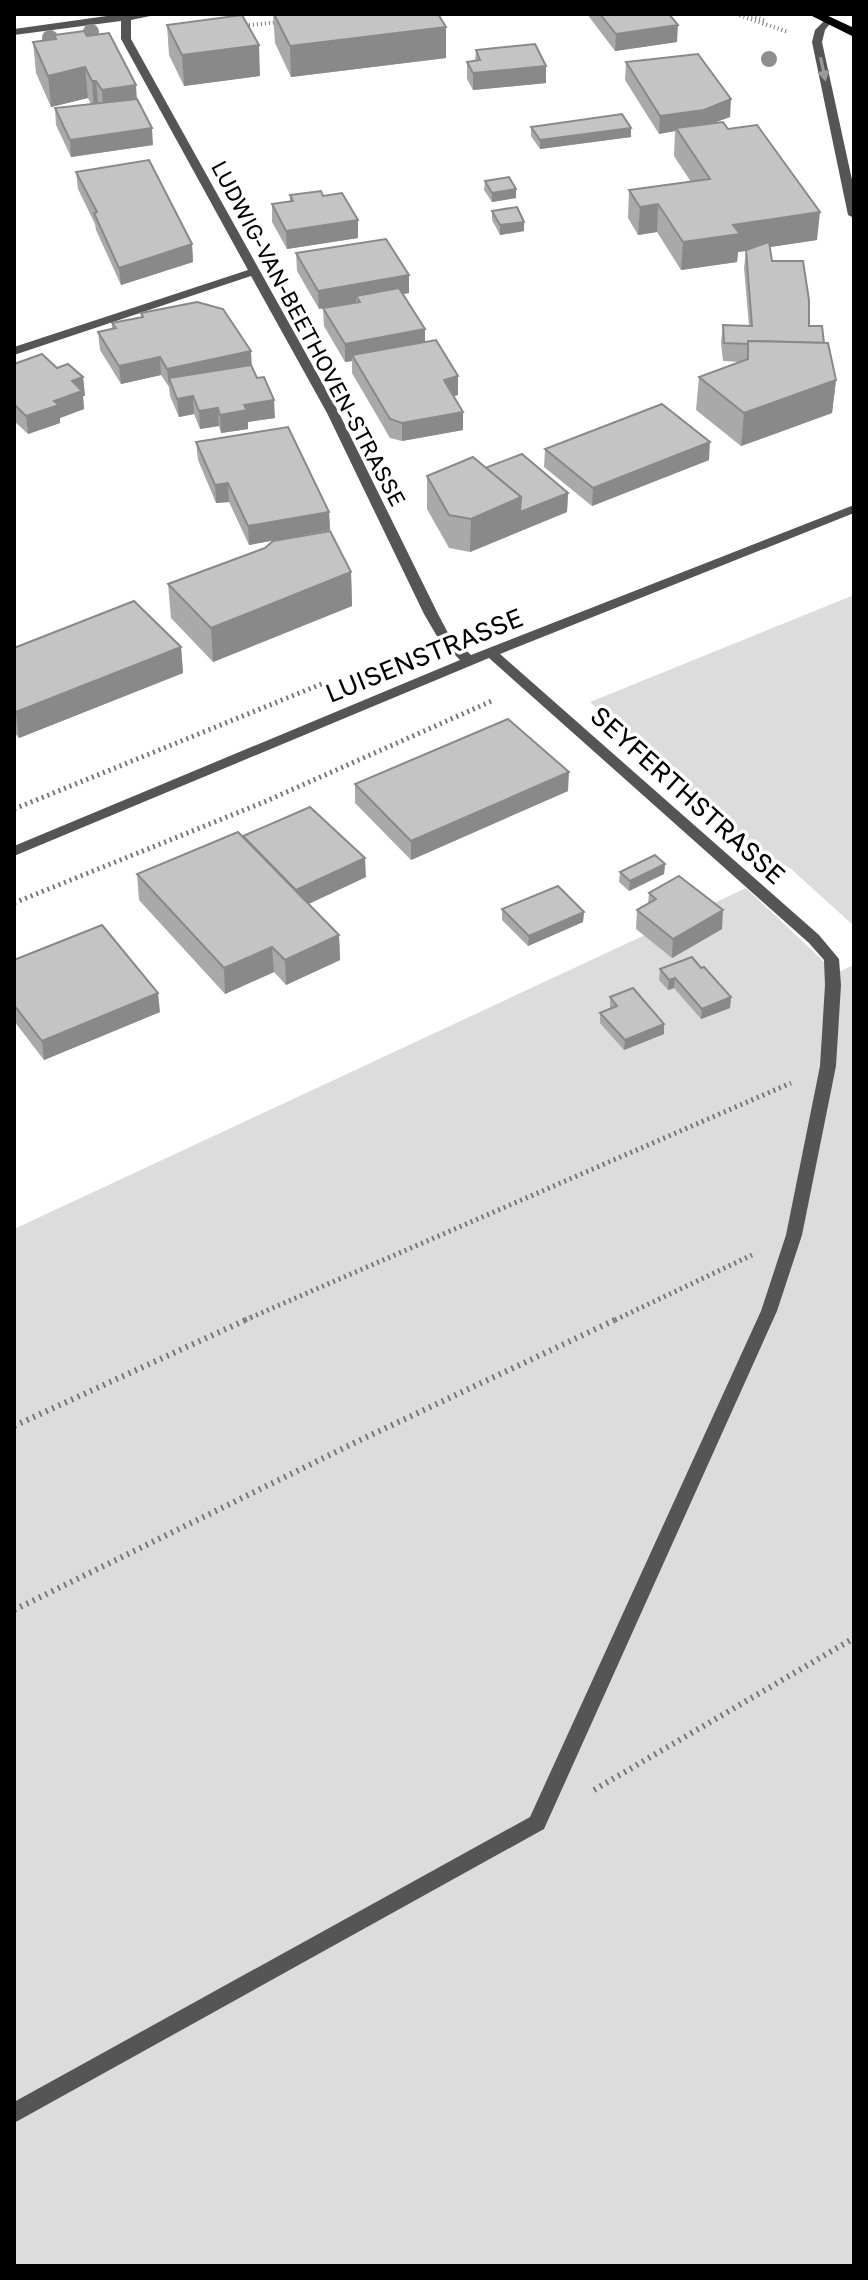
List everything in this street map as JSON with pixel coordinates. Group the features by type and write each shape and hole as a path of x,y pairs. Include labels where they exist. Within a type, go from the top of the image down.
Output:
{"main road":[{"path":"814,14 854,33"}],"street":[{"path":"14,32 155,14"},
{"name":"LUDWIG-VAN-BEETHOVEN-STRASSE","path":"126,16 126,39 207,182 252,272 333,413 431,614 443,635 469,661"},
{"path":"827,21 820,30 817,42 854,215"},
{"path":"14,351 252,272"},
{"name":"LUISENSTRASSE","path":"14,851 469,661 854,509"},
{"name":"SEYFERTHSTRASSE","path":"491,653 814,939 831,959 833,985 828,1066"},
{"path":"14,2113 537,1823 769,1311 794,1235 828,1066"}],"path":[{"path":"14,809 325,683"},
{"path":"14,903 264,802 528,685"},
{"path":"14,1426 258,1314 828,1066"},
{"path":"14,1610 354,1443 794,1235"},
{"path":"590,1793 854,1638"}],"shaded area":[{"path":"854,595 854,926 790,868 753,847 590,702"},
{"path":"746,888 836,973 854,965 854,2266 14,2266 14,1229"}],"building":[{"path":"274,14 438,14 446,27 290,46"},
{"path":"600,14 669,14 678,25 616,34"},
{"path":"242,15 259,45 182,55 167,25"},
{"path":"84,31 87,36 109,33 136,85 102,90 96,81 92,81 85,67 48,76 33,42 56,39 54,35"},
{"path":"535,44 546,66 473,73 467,62 480,60 476,50"},
{"path":"698,54 731,99 704,110 660,116 626,62"},
{"path":"137,99 152,128 70,140 55,108"},
{"path":"622,114 631,128 540,140 531,127"},
{"path":"723,122 728,129 757,125 820,212 733,225 740,234 683,242 658,204 640,207 629,190 710,179 676,128"},
{"path":"149,160 192,244 119,268 94,213 97,212 76,172"},
{"path":"509,177 516,189 492,193 485,181"},
{"path":"321,191 323,196 342,193 358,220 286,231 272,204 293,201 290,195"},
{"path":"517,207 524,222 500,225 492,211"},
{"path":"386,239 409,275 318,291 296,253"},
{"path":"769,242 772,261 803,261 809,326 822,326 824,343 724,343 723,325 752,326 746,250"},
{"path":"399,288 425,329 345,344 323,308 360,302 356,296"},
{"path":"197,302 223,309 251,351 167,369 160,357 119,366 98,332 116,328 112,323 143,317 141,313"},
{"path":"436,340 458,376 444,380 463,412 402,423 390,419 352,355"},
{"path":"748,341 828,343 836,380 744,413 699,377 748,359"},
{"path":"42,354 57,368 68,364 83,377 72,381 82,391 54,401 59,405 26,416 14,404 14,364"},
{"path":"251,365 257,378 264,377 274,400 244,405 247,410 220,415 218,408 199,411 193,396 177,399 169,378"},
{"path":"662,404 710,442 593,488 545,449"},
{"path":"288,427 329,512 248,526 228,483 215,485 196,442"},
{"path":"522,454 568,493 520,512 521,497 485,468"},
{"path":"473,457 521,497 471,519 449,515 427,476"},
{"path":"330,531 351,572 211,628 168,584 265,548 273,541"},
{"path":"134,601 181,647 16,712 14,710 14,648"},
{"path":"508,719 569,772 411,841 355,784"},
{"path":"310,807 365,858 296,890 243,836"},
{"path":"238,832 339,935 285,960 272,947 224,968 137,874"},
{"path":"655,855 665,864 630,881 620,872"},
{"path":"679,876 723,910 673,939 637,910 656,899 649,893"},
{"path":"558,886 584,912 529,936 502,909"},
{"path":"102,925 158,993 42,1041 14,1005 14,960"},
{"path":"692,957 731,997 702,1009 675,978 669,980 660,969"},
{"path":"633,988 664,1024 625,1040 600,1013 617,1006 610,997"}]}
